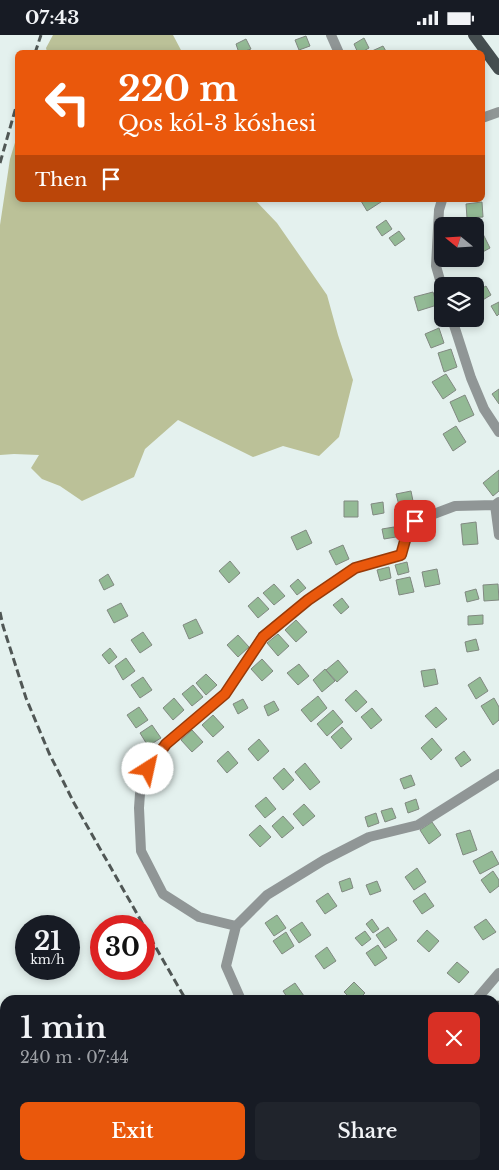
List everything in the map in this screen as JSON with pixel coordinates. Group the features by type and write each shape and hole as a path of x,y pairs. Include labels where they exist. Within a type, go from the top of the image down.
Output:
{"main road":[{"path":"474,35 499,69"}],"street":[{"path":"331,35 338,50"},
{"path":"485,117 499,112"},
{"path":"439,277 436,266 439,210 441,202"},
{"path":"455,327 471,378 484,409 499,432"},
{"path":"236,926 199,917 163,894 141,851 139,808 141,779 166,744 225,694 263,637 308,600 355,568 401,555 406,537 415,521 455,507 497,503 499,535"},
{"path":"239,995 226,966 236,926 267,895 369,837 418,825 499,774"},
{"path":"480,995 499,973"}],"green space":[{"path":"53,35 173,35 181,50 46,50"},
{"path":"15,143 15,202 257,202 277,223 327,295 353,380 339,437 319,456 283,446 253,457 178,420 145,449 134,477 82,501 60,486 42,479 31,468 39,455 0,455 0,225 10,159"}],"building":[{"path":"306,36 310,46 299,50 295,40"},
{"path":"364,38 369,48 357,50 354,44"},
{"path":"246,39 251,49 238,50 236,44"},
{"path":"383,46 385,50 374,50"},
{"path":"362,202 381,202 367,211"},
{"path":"482,202 483,217 467,217 466,204"},
{"path":"386,220 392,229 382,236 376,227"},
{"path":"399,231 405,239 395,246 389,238"},
{"path":"484,236 490,248 484,251"},
{"path":"486,286 491,295 484,299 484,287"},
{"path":"433,292 434,306 418,311 414,297"},
{"path":"499,302 499,314 497,316 491,306"},
{"path":"439,328 444,343 431,348 425,334"},
{"path":"451,349 457,367 444,372 438,353"},
{"path":"446,374 456,390 443,399 432,382"},
{"path":"499,389 499,404 492,394"},
{"path":"465,395 474,415 459,422 450,402"},
{"path":"456,426 466,442 453,451 443,434"},
{"path":"499,470 499,491 493,496 483,483"},
{"path":"411,491 414,506 400,509 396,494"},
{"path":"344,501 358,501 358,517 344,517"},
{"path":"383,502 384,513 373,515 371,504"},
{"path":"476,522 478,544 463,545 461,524"},
{"path":"394,527 396,537 384,539 382,529"},
{"path":"306,530 312,543 297,550 291,537"},
{"path":"343,545 349,559 336,565 329,551"},
{"path":"230,561 240,573 229,583 219,571"},
{"path":"407,562 409,572 398,575 395,565"},
{"path":"389,567 391,578 380,581 377,570"},
{"path":"437,569 440,584 425,587 422,572"},
{"path":"108,574 114,585 104,590 99,580"},
{"path":"410,577 414,592 399,595 396,580"},
{"path":"298,579 306,588 297,595 290,586"},
{"path":"274,584 285,596 274,605 263,593"},
{"path":"498,584 499,600 484,601 483,585"},
{"path":"476,589 479,599 467,602 465,592"},
{"path":"258,597 269,609 258,618 248,606"},
{"path":"342,598 349,607 341,614 333,605"},
{"path":"121,603 128,616 114,623 107,610"},
{"path":"483,615 483,624 468,625 468,616"},
{"path":"196,619 203,633 189,639 183,625"},
{"path":"296,620 307,632 296,642 285,630"},
{"path":"143,632 152,645 140,653 131,640"},
{"path":"278,634 289,646 278,656 267,643"},
{"path":"238,635 249,647 238,657 227,645"},
{"path":"476,639 479,650 467,652 465,642"},
{"path":"110,648 117,657 109,664 102,655"},
{"path":"126,658 135,671 123,680 115,666"},
{"path":"262,659 273,671 262,681 251,669"},
{"path":"338,660 348,672 337,682 326,670"},
{"path":"299,664 309,676 298,685 287,673"},
{"path":"325,669 335,681 322,692 313,680"},
{"path":"435,669 438,684 424,687 421,671"},
{"path":"206,674 217,685 206,695 196,683"},
{"path":"143,677 152,690 140,698 131,685"},
{"path":"480,677 488,691 476,699 468,685"},
{"path":"193,685 203,697 192,706 182,694"},
{"path":"356,690 367,702 356,712 345,700"},
{"path":"318,696 327,708 311,722 301,710"},
{"path":"174,698 184,710 173,720 163,708"},
{"path":"494,698 499,707 499,720 493,725 481,706"},
{"path":"243,699 248,708 238,714 233,704"},
{"path":"274,701 279,710 268,716 264,706"},
{"path":"139,707 148,720 136,728 127,715"},
{"path":"436,707 447,719 436,728 425,716"},
{"path":"372,708 382,720 371,729 361,717"},
{"path":"333,710 343,722 327,736 317,724"},
{"path":"213,715 224,727 213,737 202,725"},
{"path":"152,725 161,738 148,746 140,733"},
{"path":"342,727 352,739 341,749 331,737"},
{"path":"192,730 203,742 192,752 181,740"},
{"path":"432,738 442,750 431,760 421,748"},
{"path":"259,739 269,751 258,761 248,749"},
{"path":"228,751 238,763 227,773 217,761"},
{"path":"464,751 471,760 461,767 455,758"},
{"path":"305,763 320,782 310,790 295,772"},
{"path":"284,768 294,780 283,790 273,778"},
{"path":"411,775 415,785 404,789 400,779"},
{"path":"266,797 276,809 265,818 255,806"},
{"path":"416,799 419,809 408,813 405,803"},
{"path":"304,804 315,816 303,826 293,814"},
{"path":"392,808 396,818 385,822 381,811"},
{"path":"376,813 379,823 368,827 365,817"},
{"path":"283,816 294,828 282,838 272,826"},
{"path":"432,822 441,835 429,844 420,830"},
{"path":"260,825 271,837 260,847 249,835"},
{"path":"470,830 477,850 463,855 456,834"},
{"path":"492,851 499,864 480,874 473,861"},
{"path":"417,868 426,882 414,890 405,877"},
{"path":"493,871 499,880 499,886 490,893 481,880"},
{"path":"350,878 353,888 342,892 339,882"},
{"path":"377,881 381,891 370,895 366,885"},
{"path":"328,893 337,906 325,914 316,901"},
{"path":"425,893 434,906 422,914 413,901"},
{"path":"277,915 286,928 274,936 265,923"},
{"path":"372,919 379,929 373,933 366,924"},
{"path":"486,919 496,932 483,940 474,927"},
{"path":"302,922 311,935 299,943 290,930"},
{"path":"388,927 397,940 385,948 376,935"},
{"path":"427,930 439,941 429,952 417,941"},
{"path":"365,931 371,939 362,946 355,938"},
{"path":"286,932 294,946 282,954 273,941"},
{"path":"378,945 387,958 375,966 366,953"},
{"path":"327,947 336,961 324,969 315,956"},
{"path":"457,962 469,972 459,983 447,973"},
{"path":"354,982 365,993 363,995 347,995 344,992"},
{"path":"295,983 303,995 286,995 283,991"}],"railway":[{"path":"36,50 41,35"},
{"path":"0,163 15,110"},
{"path":"0,612 26,698 49,753 74,803 138,915"},
{"path":"155,946 183,995"}],"route":[{"path":"148,769 166,744 225,694 263,637 308,600 355,568 401,555 406,537 415,521"}]}
